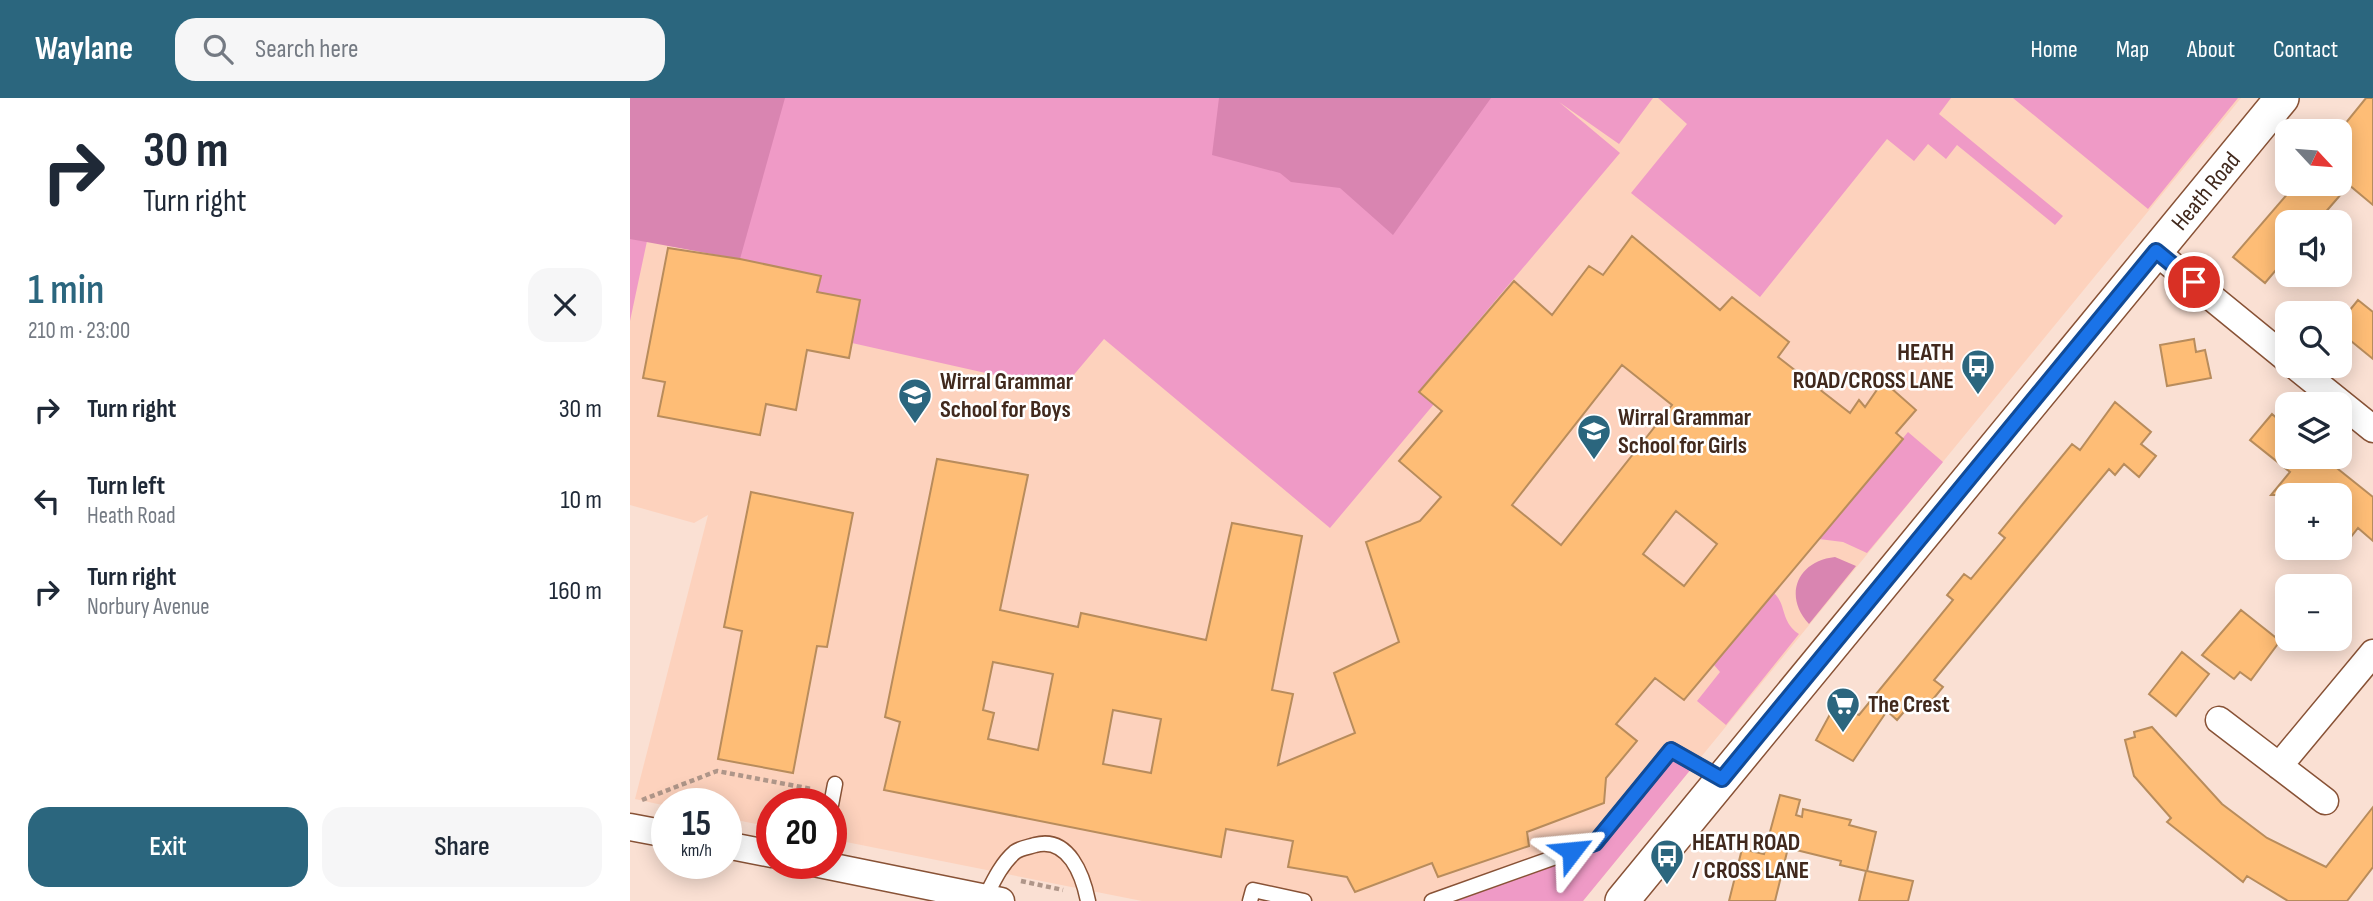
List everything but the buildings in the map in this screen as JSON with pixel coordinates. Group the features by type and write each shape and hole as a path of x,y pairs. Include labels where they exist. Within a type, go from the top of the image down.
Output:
{"street":[{"name":"Heath Road","path":"1622,901 2282,98"},
{"path":"2156,251 2275,349"},
{"path":"2310,378 2373,429"},
{"path":"2279,766 2373,653"},
{"path":"2219,720 2325,801"},
{"path":"630,827 651,831"},
{"path":"847,869 993,899"}],"lane":[{"path":"1432,901 1595,843 1671,750 1722,779"},
{"path":"834,788 835,784"},
{"path":"993,899 999,872 1016,850 1041,843 1060,848 1076,863 1088,901"},
{"path":"1250,901 1253,890 1304,901"}],"path":[{"path":"640,801 717,771 809,788"}],"shaded area":[{"path":"630,98 2241,98 1583,901 1142,901 847,842 847,788 756,788 756,824 742,821 742,788 651,788 651,802 635,799 708,515 694,523 630,505"},
{"path":"630,98 1653,98 1619,144 1559,102 1620,153 1419,391 1434,404 1330,528 1104,339 1061,390 852,343 860,300 817,292 820,276 647,241 630,321"},
{"path":"630,98 785,98 740,259 630,239"},
{"path":"1219,98 1491,98 1393,235 1340,188 1291,182 1280,173 1212,155"},
{"path":"1658,98 1951,98 1939,114 2063,216 2055,225 1957,145 1946,159 1928,144 1914,161 1887,139 1760,297 1631,193 1687,124"},
{"path":"2013,98 2238,98 2148,209"},
{"path":"1908,432 1943,462 1867,553 1843,542 1819,539"},
{"path":"1835,557 1856,566 1809,624 1797,602 1798,582 1811,565"},
{"path":"1774,593 1789,624 1799,634 1726,725 1697,701 1720,672 1714,665"},
{"path":"1679,755 1696,763 1583,901 1450,901 1592,849 1668,760"}],"place":[{"name":"HEATH ROAD/CROSS LANE","path":"1978,396"},
{"name":"Wirral Grammar School for Boys","path":"915,425"},
{"name":"Wirral Grammar School for Girls","path":"1594,461"},
{"name":"The Crest","path":"1843,734"},
{"name":"HEATH ROAD / CROSS LANE","path":"1667,886"}],"route":[{"path":"1572,851 1595,843 1671,750 1722,779 1808,671 2156,251 2194,282"}]}
